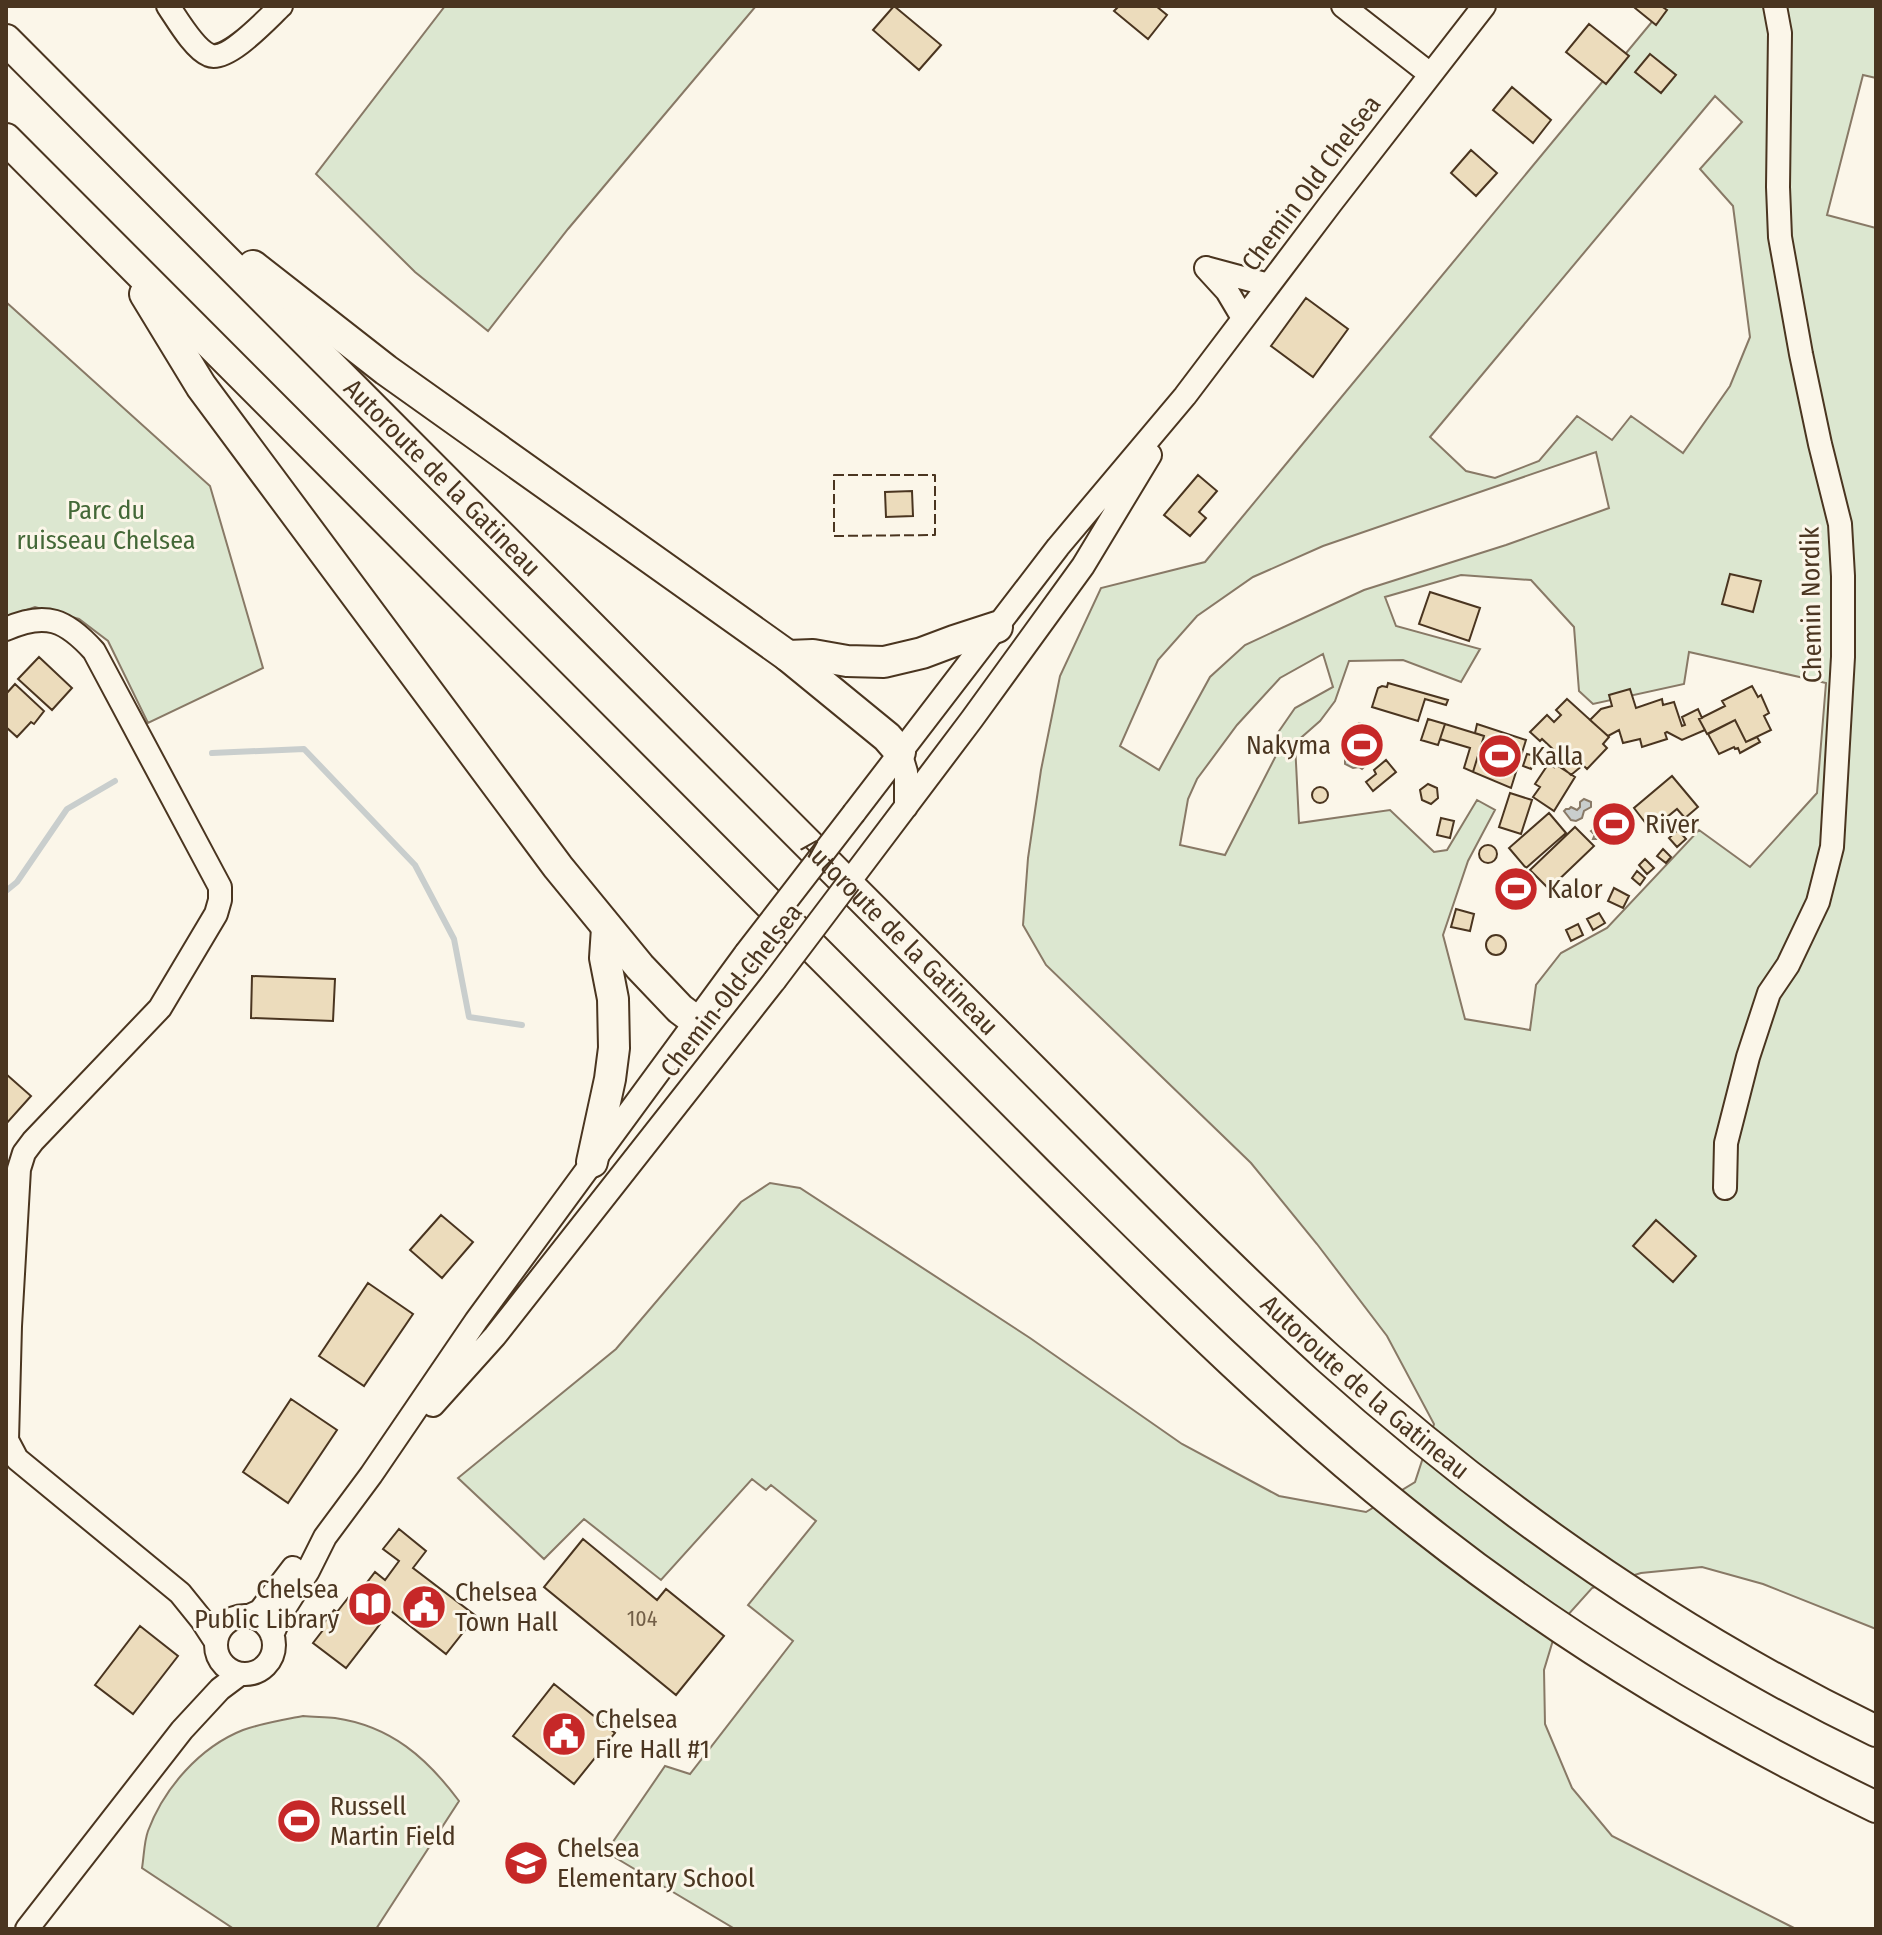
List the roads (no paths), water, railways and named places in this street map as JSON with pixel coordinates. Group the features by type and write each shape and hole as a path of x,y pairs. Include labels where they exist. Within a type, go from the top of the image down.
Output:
{"highway":[{"name":"Autoroute de la Gatineau","path":"6,40 1156,1192 1329,1359 1443,1456 1597,1568 1737,1657 1876,1731"},
{"path":"6,139 1037,1172 1302,1427 1465,1560 1598,1652 1737,1736 1876,1807"},
{"path":"144,178 376,363 788,656 887,737 900,752"},
{"path":"122,255 201,386 558,867 675,1004 696,1021"},
{"path":"788,656 813,655 847,661 884,662 922,653 997,627"},
{"path":"592,1162 614,1048 613,999 605,958 607,928"}],"street":[{"path":"168,6 198,47 209,56 218,57 233,49 281,6"},
{"path":"1343,6 1430,74"},
{"name":"Chemin Old Chelsea","path":"241,1617 260,1611 298,1563 325,1537 476,1321 746,953 1058,547 1185,396 1484,6"},
{"name":"Chemin Nordik","path":"1725,1188 1726,1143 1748,1057 1769,993 1788,965 1818,902 1832,847 1843,657 1840,524 1808,384 1780,237 1780,33 1775,6"},
{"path":"1243,318 1230,295 1206,268 1269,285"},
{"name":"Chemin Old Chelsea","path":"371,1475 495,1336 882,839 1083,566 1185,396"},
{"path":"6,629 45,619 73,631 94,651 220,887 216,914 160,1008 24,1153 19,1169 8,1326 7,1440 17,1459 180,1593 201,1619 224,1666 231,1672 250,1674 266,1665 274,1653 274,1639 264,1622 255,1617 241,1617 180,1593"},
{"path":"900,752 906,772 906,807"},
{"path":"696,1021 735,1031"},
{"name":"Chemin Old Chelsea","path":"272,1635 325,1537"},
{"path":"182,1730 208,1683 220,1629 241,1617"},
{"path":"27,1929 182,1730 220,1689 240,1674"}],"waterway":[{"path":"212,753 304,749 415,865 454,939 469,1017 522,1025"},
{"path":"6,891 17,882 67,809 115,781"}],"place":[{"name":"Nakyma","path":"1362,745"},
{"name":"Kalla","path":"1500,756"},
{"name":"River","path":"1614,824"},
{"name":"Kalor","path":"1516,889"},
{"name":"Chelsea Public Library","path":"370,1604"},
{"name":"Chelsea Town Hall","path":"424,1607"},
{"name":"Chelsea Fire Hall #1","path":"564,1734"},
{"name":"Russell Martin Field","path":"299,1821"},
{"name":"Chelsea Elementary School","path":"526,1863"}],"park label":[{"name":"Parc du ruisseau Chelsea","path":"106,525"}]}
